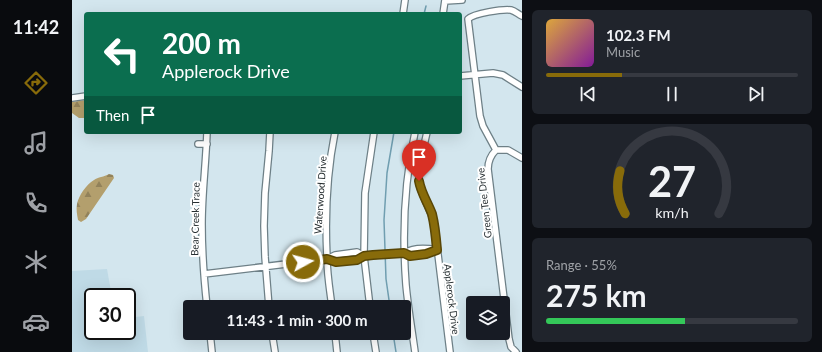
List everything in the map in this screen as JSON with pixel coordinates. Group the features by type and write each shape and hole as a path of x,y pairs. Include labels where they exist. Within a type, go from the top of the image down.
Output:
{"street":[{"path":"403,12 405,0"},
{"path":"443,12 445,0 462,0"},
{"path":"522,16 514,11 507,10 474,15 470,16 468,19 479,108 483,126 496,150 508,150 522,158"},
{"path":"462,76 493,72 509,78 522,87"},
{"path":"72,98 84,96"},
{"name":"Bear Creek Trace","path":"206,300 202,225 207,134"},
{"path":"268,300 265,266 264,226 270,134"},
{"name":"Waterwood Drive","path":"331,300 327,259 326,218 335,134"},
{"path":"369,300 364,256 365,193 374,134"},
{"path":"415,134 406,186 404,253 406,286 415,352"},
{"name":"Applerock Drive","path":"427,134 421,160 419,181 433,218 450,352"},
{"path":"198,144 207,144"},
{"name":"Green Tee Drive","path":"496,150 490,156 488,169 511,347 516,352"},
{"path":"204,274 327,259 335,255 357,252 364,256 404,253 410,256 426,254 437,250"},
{"path":"211,340 212,352"},
{"path":"273,340 275,352"},
{"path":"336,340 337,352"},
{"path":"374,340 376,352"}],"shaded area":[{"path":"107,269 110,288 84,288 84,340 136,340 136,317 144,316 148,352 72,352 72,271"}],"green space":[{"path":"84,100 84,118 79,118 72,113 72,102"},
{"path":"109,174 113,175 114,178 86,219 81,222 78,220 77,204 81,194 94,180"}],"waterway":[{"path":"424,12 426,6"},
{"path":"389,300 386,279 384,220 387,173 394,134"},
{"path":"394,340 396,352"}],"route":[{"path":"303,262 327,259 336,262 357,260 364,256 404,253 410,256 426,254 437,250 432,214 419,181"}]}
